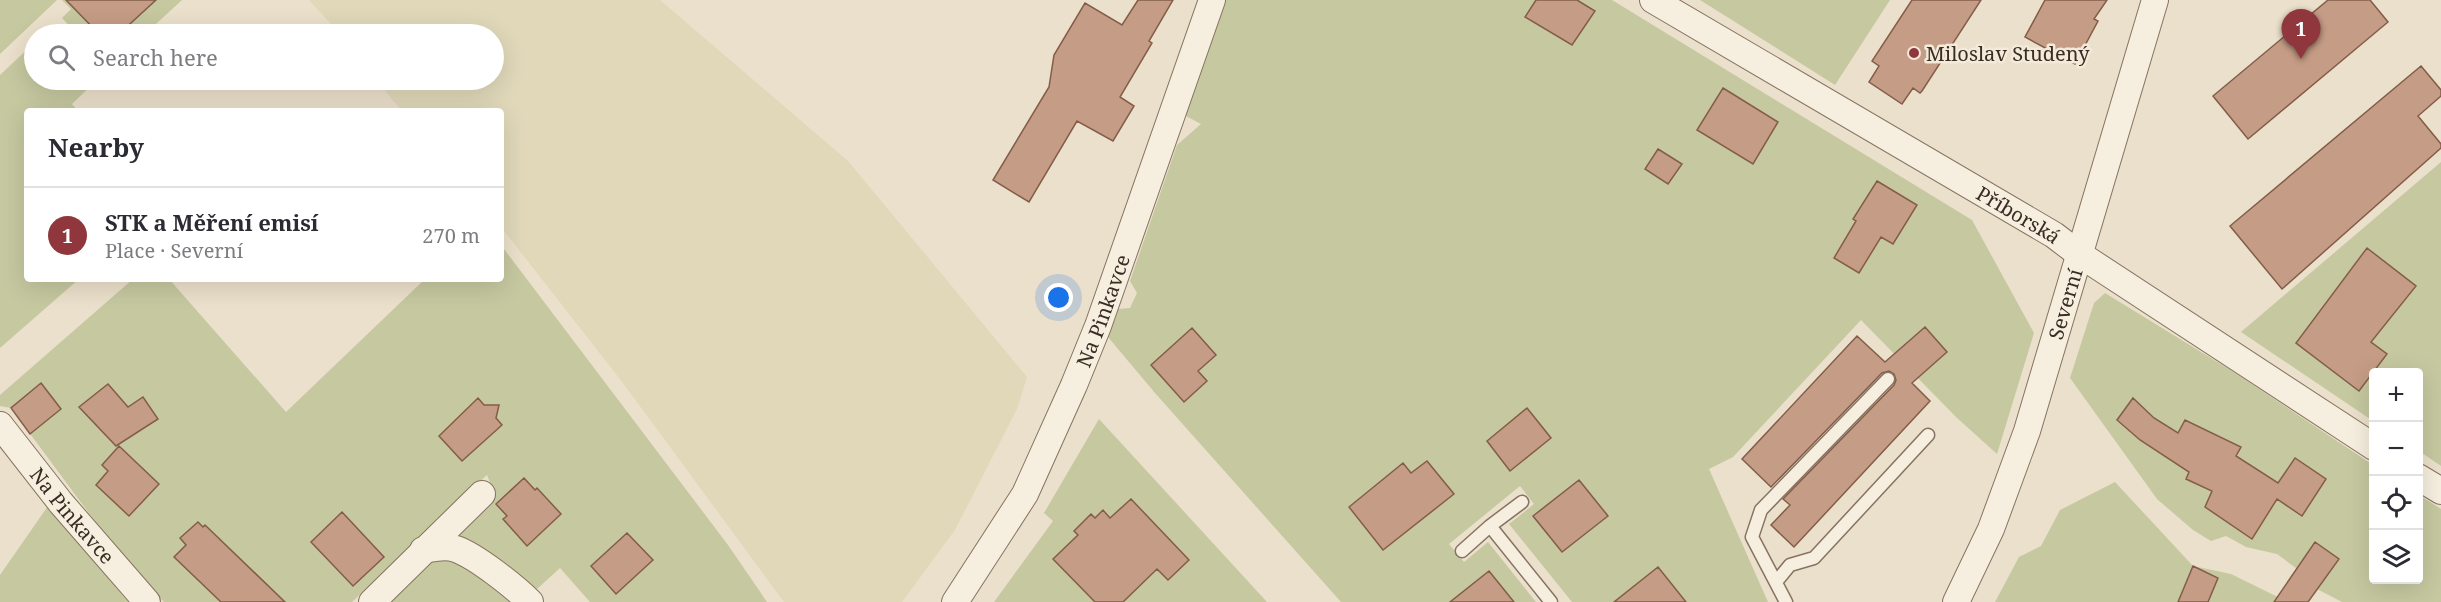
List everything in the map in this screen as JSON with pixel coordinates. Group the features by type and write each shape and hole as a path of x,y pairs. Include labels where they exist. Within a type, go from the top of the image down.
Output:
{"street":[{"name":"Na Pinkavce","path":"955,602 1025,494 1074,385 1098,326 1212,0"},
{"name":"Příborská","path":"1653,0 2054,235 2079,254 2369,444"},
{"name":"Severní","path":"1956,602 1991,529 2042,385 2155,0"},
{"name":"Na Pinkavce","path":"0,425 61,503 147,602"},
{"path":"2423,480 2441,492"},
{"path":"372,602 482,494"},
{"path":"423,550 444,546 457,549 476,559 530,602"}],"lane":[{"path":"1786,602 1752,537 1761,510 1888,379"},
{"path":"1776,582 1790,565 1814,558 1928,435"},
{"path":"1462,550 1522,502"},
{"path":"1490,526 1551,602"}],"shaded area":[{"path":"309,0 660,0 848,161 1027,377 1017,409 955,530 902,602 784,602 623,383 504,231 504,108 399,108 384,90 504,90 504,24 331,24"}],"green space":[{"path":"0,0 57,0 32,24 24,24 24,31 0,54"},
{"path":"62,0 182,0 156,24 68,24 62,18 71,9"},
{"path":"1219,0 1612,0 1972,220 2034,333 1997,454 1956,417 1861,320 1733,457 1709,469 1768,602 1572,602 1509,524 1534,504 1520,486 1449,544 1464,562 1488,542 1536,602 1341,602 1108,337 1117,309 1130,308 1137,293 1130,281 1177,145 1201,124 1184,115"},
{"path":"1700,0 1890,0 1835,85"},
{"path":"24,52 24,90 87,90 72,104 75,108 24,108 24,282 76,282 0,348 0,75"},
{"path":"2441,162 2441,466 2423,454 2423,368 2369,368 2369,418 2241,332"},
{"path":"504,249 728,545 767,602 590,602 560,568 537,589 492,554 452,533 494,493 487,475 352,602 164,602 128,566 11,408 0,406 0,395 130,282 172,282 286,412 422,282 504,282"},
{"path":"2105,293 2232,371 2369,462 2369,584 2423,584 2423,498 2441,509 2441,602 2342,602 2317,589 2294,573 2296,568 2277,554 2246,547 2226,536 2211,541 2193,530 2157,499 2070,378 2094,303"},
{"path":"1099,419 1267,602 994,602 1053,521 1044,513"},
{"path":"2115,482 2193,566 2231,574 2288,602 1995,602 2019,557 2041,546 2060,510"},
{"path":"48,506 128,602 0,602 0,575"},
{"path":"438,556 451,559 514,602 381,602"}],"building":[{"path":"66,0 156,0 130,24 89,24"},
{"path":"1138,0 1173,0 1149,41 1152,43 1120,97 1134,106 1113,141 1077,121 1029,202 993,180 1049,87 1054,55 1085,3 1122,25"},
{"path":"1536,0 1577,0 1595,11 1572,45 1525,17"},
{"path":"1912,0 1981,0 1922,91 1920,93 1913,88 1902,104 1869,82 1879,66 1872,61"},
{"path":"2045,0 2107,0 2094,19 2098,21 2075,64 2025,37"},
{"path":"2328,0 2370,0 2388,22 2248,139 2213,96"},
{"path":"2421,66 2441,90 2441,96 2418,116 2441,144 2441,148 2282,289 2230,226"},
{"path":"1723,88 1778,122 1753,164 1697,130"},
{"path":"1658,149 1682,164 1668,184 1645,169"},
{"path":"1877,181 1917,205 1893,244 1881,237 1859,273 1834,258 1856,221 1853,219"},
{"path":"2367,248 2416,286 2371,342 2387,354 2376,368 2369,368 2369,378 2359,391 2296,343"},
{"path":"1925,327 1947,352 1912,383 1930,401 1794,547 1771,525 1790,505 1783,499 1894,385 1896,380 1894,374 1889,371 1882,373 1771,487 1742,459 1857,336 1885,362"},
{"path":"1192,328 1216,355 1198,371 1207,381 1184,402 1151,365"},
{"path":"41,383 61,409 30,434 11,408"},
{"path":"108,384 128,407 143,397 158,419 116,446 79,407"},
{"path":"478,398 484,405 499,405 496,418 502,425 462,461 439,436"},
{"path":"2133,398 2154,418 2178,433 2185,420 2241,447 2236,456 2278,483 2295,458 2326,479 2302,516 2277,499 2252,539 2205,507 2212,491 2186,479 2189,472 2140,440 2117,420"},
{"path":"1527,408 1551,438 1510,471 1487,441"},
{"path":"119,446 159,484 129,516 96,485 108,471 102,465"},
{"path":"1427,461 1454,494 1383,550 1349,507 1403,463 1411,473"},
{"path":"524,478 535,490 537,488 561,514 527,546 503,519 507,516 496,504"},
{"path":"1579,480 1608,516 1562,552 1533,516"},
{"path":"1131,499 1189,560 1168,580 1157,569 1123,602 1095,602 1053,559 1078,535 1074,531 1091,514 1095,518 1103,510 1110,518"},
{"path":"342,512 384,557 353,586 311,542"},
{"path":"198,522 203,527 205,525 285,602 221,602 174,557 186,545 180,538"},
{"path":"627,533 653,560 616,594 591,566"},
{"path":"2315,542 2339,559 2308,602 2274,602"},
{"path":"2193,566 2218,578 2208,602 2178,602"},
{"path":"1658,567 1686,602 1614,602"},
{"path":"1489,571 1514,602 1450,602"}],"place":[{"name":"Miloslav Studený","path":"1914,53"},
{"name":"STK a Měření emisí","path":"2301,59"}]}
